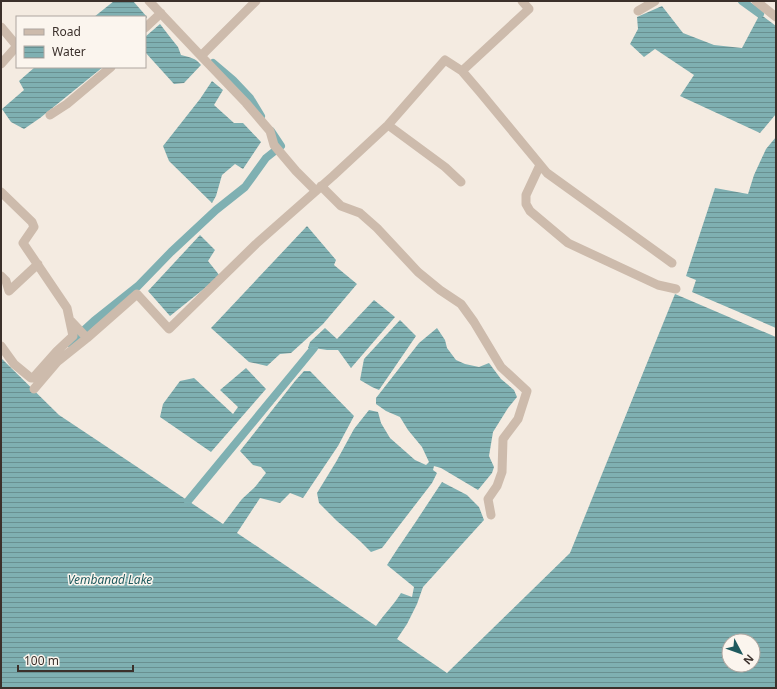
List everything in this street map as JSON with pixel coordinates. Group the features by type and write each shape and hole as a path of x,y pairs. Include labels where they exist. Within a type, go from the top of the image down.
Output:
{"street":[{"path":"150,1 246,103 270,131 274,145 296,171 341,206 360,213 418,272 440,290 461,304 474,322 501,367 527,391 518,419 503,439 502,472 497,486 488,499 491,514"},
{"path":"202,56 256,1"},
{"path":"462,71 529,8 522,1"},
{"path":"638,11 655,1"},
{"path":"756,1 776,17"},
{"path":"146,27 161,13"},
{"path":"1,27 16,45"},
{"path":"1,64 16,47"},
{"path":"34,389 57,362 137,294 170,330 256,244 388,124 445,60 462,71 547,173 672,263"},
{"path":"50,115 67,104 110,68"},
{"path":"388,124 445,167 461,182"},
{"path":"540,165 526,195 526,204 530,211 568,243 658,285 676,289"},
{"path":"1,192 32,222 35,231 23,243 67,308 73,336 57,351 34,378 29,377 14,364 1,346"},
{"path":"1,276 6,281 9,291 38,264"},
{"path":"71,321 86,337"}],"water":[{"path":"114,1 133,1 147,17 146,18 146,16 95,16"},
{"path":"662,6 683,33 714,45 742,48 760,14 776,26 776,114 760,133 680,96 694,75 655,49 644,57 630,44 638,29 637,17"},
{"path":"160,24 178,47 181,55 195,59 201,65 184,83 174,84 146,53 146,36"},
{"path":"34,68 102,68 40,118 24,129 11,122 2,109 24,90 19,81"},
{"path":"212,81 223,90 214,105 234,123 243,123 261,142 243,169 235,164 222,175 216,196 212,203 169,161 163,146 200,99"},
{"path":"776,137 776,328 692,292 696,280 686,276 715,188 748,194 754,175 766,149"},
{"path":"307,226 336,260 334,265 357,284 323,324 291,353 280,354 267,366 249,362 211,328"},
{"path":"200,235 215,250 208,261 220,276 170,316 148,291"},
{"name":"Vembanad Lake","path":"675,294 776,337 776,688 1,688 1,358 59,415 223,524 242,499 255,487 266,473 261,467 253,465 240,451 295,381 304,371 310,371 354,416 338,446 303,498 290,493 280,503 260,498 237,533 376,626 401,593 412,597 414,587 387,565 442,482 467,495 479,507 484,520 423,587 417,604 407,624 397,639 447,673 570,553"},
{"path":"374,300 395,317 351,368 338,350 308,348 310,342 325,328 337,339"},
{"path":"400,320 416,336 379,390 360,380 364,359"},
{"path":"437,328 445,340 447,348 456,360 465,364 479,367 489,363 501,379 514,390 517,397 508,408 493,432 489,456 494,467 492,473 478,490 441,468 434,466 433,470 437,473 432,483 382,548 371,552 319,503 317,493 354,429 369,410 378,412 381,423 390,438 415,460 426,465 429,462 422,447 408,430 400,417 386,411 376,404 376,398 419,343"},
{"path":"246,368 266,389 211,452 160,417 163,404 180,381 194,378 233,414 238,407 220,390"}],"waterway":[{"path":"742,1 760,14"},
{"path":"213,63 233,80 250,98 261,116"},
{"path":"70,343 94,321 138,286 171,252 216,210 245,187 266,158 281,146 271,131"},
{"path":"188,501 314,348"}]}
